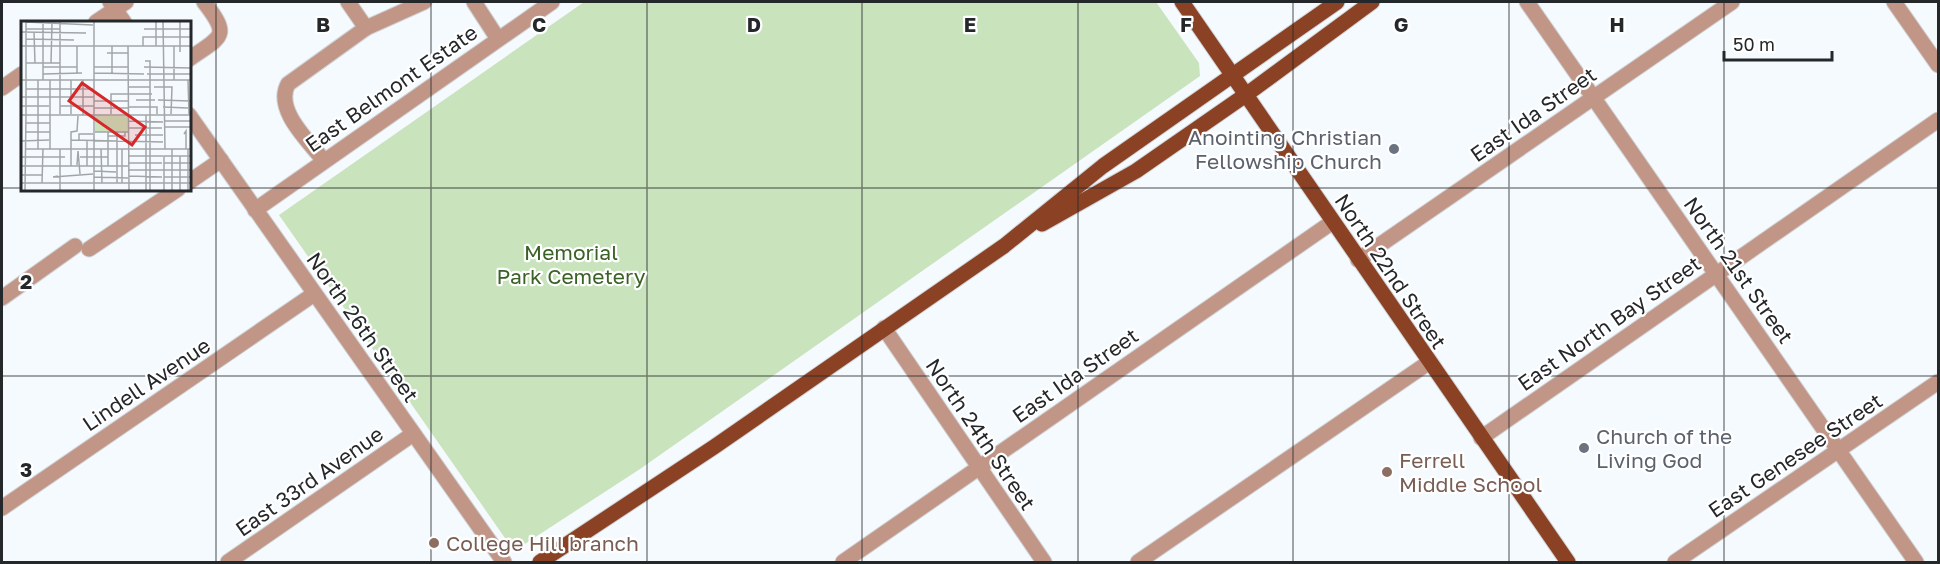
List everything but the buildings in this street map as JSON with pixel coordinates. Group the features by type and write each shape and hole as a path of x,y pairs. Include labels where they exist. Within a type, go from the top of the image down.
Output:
{"main road":[{"name":"North 22nd Street","path":"1182,2 1247,94 1331,223 1568,562"},
{"path":"1004,246 1102,166 1337,2"},
{"path":"540,562 714,447 1004,246 1136,171 1247,94 1372,2"}],"street":[{"path":"190,58 216,40 220,34 220,22 204,2"},
{"path":"348,2 366,28"},
{"path":"324,161 287,110 283,92 288,84 366,28 424,2"},
{"path":"474,2 498,39"},
{"name":"East Belmont Estate","path":"255,210 552,2"},
{"name":"North 21st Street","path":"1527,2 1916,562"},
{"name":"East Ida Street","path":"1358,260 1732,2"},
{"path":"1894,2 1938,65"},
{"path":"97,21 117,4 124,21"},
{"path":"2,88 21,75"},
{"name":"North 26th Street","path":"190,116 504,562"},
{"name":"East North Bay Street","path":"1481,438 1938,120"},
{"path":"190,181 221,160"},
{"path":"2,298 176,190"},
{"name":"East Ida Street","path":"843,562 1331,223"},
{"name":"Lindell Avenue","path":"2,508 314,294"},
{"name":"North 24th Street","path":"884,328 1044,562"},
{"path":"1138,562 1428,363"},
{"name":"East Genesee Street","path":"1675,562 1938,382"},
{"name":"East 33rd Avenue","path":"228,562 413,434"}],"green space":[{"name":"Memorial Park Cemetery","path":"584,2 1156,2 1199,63 1200,76 640,469 517,549 512,548 279,215"}],"place":[{"name":"Anointing Christian Fellowship Church","path":"1394,149"},
{"name":"Church of the Living God","path":"1584,448"},
{"name":"Ferrell Middle School","path":"1387,472"},
{"name":"College Hill branch","path":"434,543"}]}
